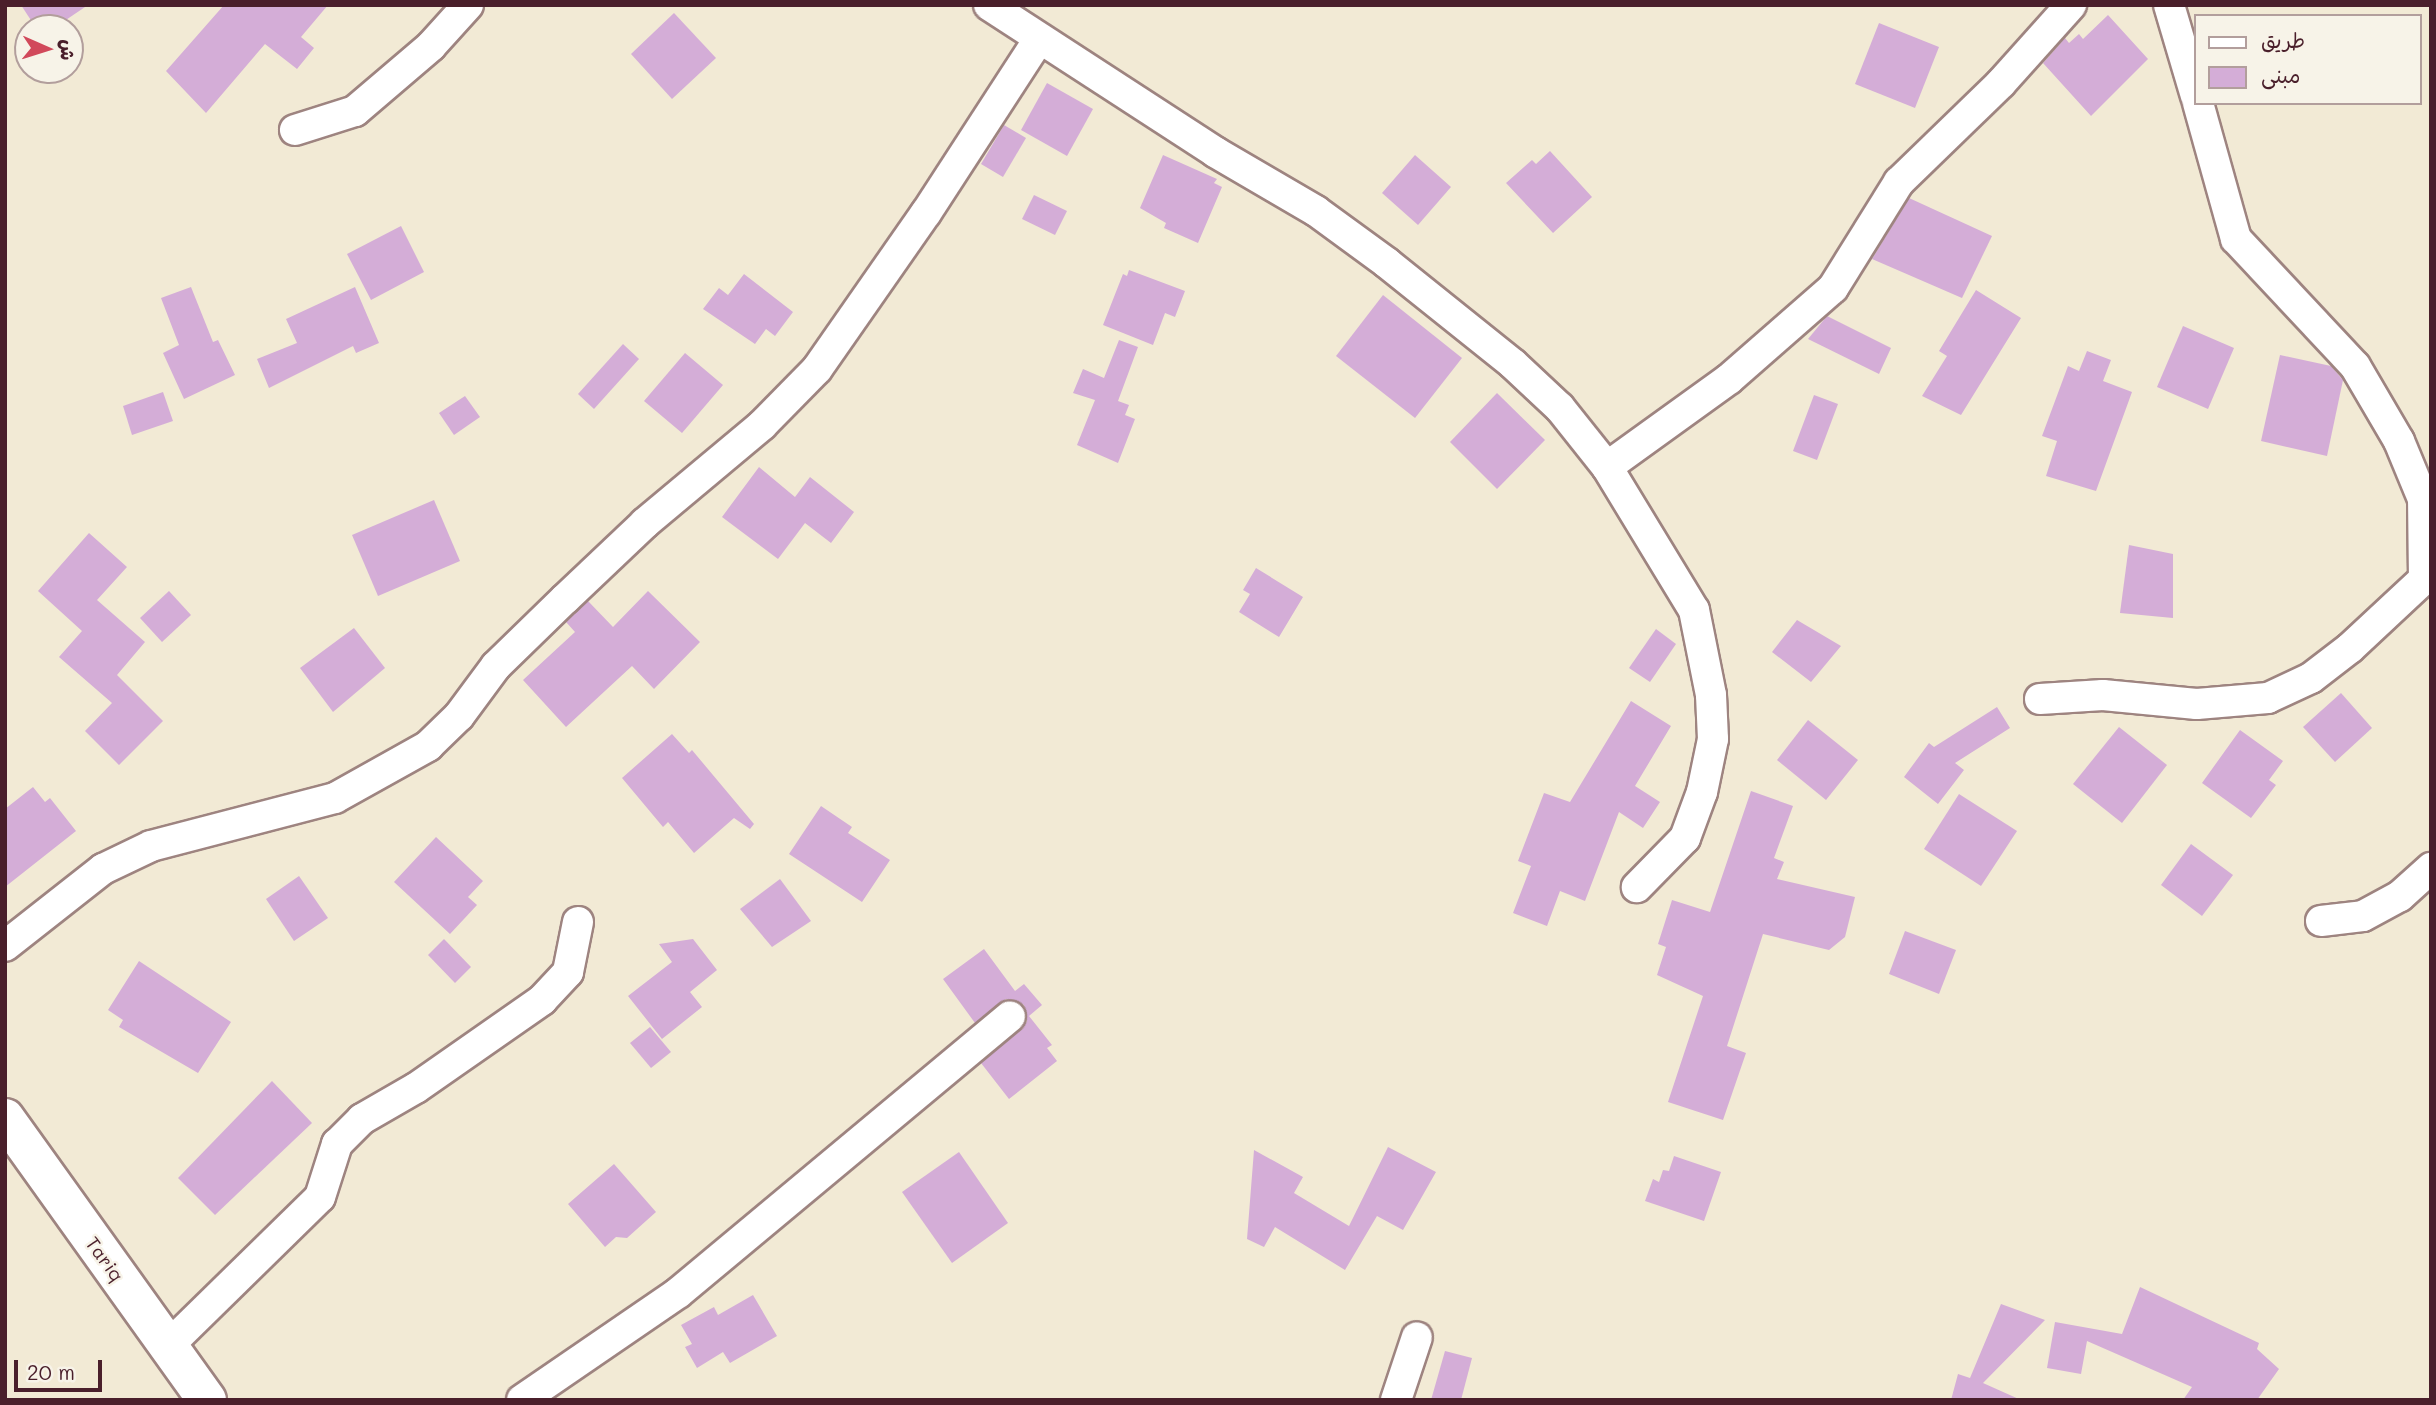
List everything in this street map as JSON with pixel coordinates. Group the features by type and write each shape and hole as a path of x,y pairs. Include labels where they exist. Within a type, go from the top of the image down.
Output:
{"main road":[{"name":"Tariq","path":"5,1118 206,1400"}],"street":[{"path":"295,131 355,111 431,46 468,5"},
{"path":"989,5 1038,39 1317,211 1387,262 1513,364 1560,408 1607,467 1694,610 1711,695 1713,739 1702,792 1685,838 1637,887"},
{"path":"1607,467 1729,379 1825,297 1899,182 2001,83 2071,5"},
{"path":"2169,5 2194,89"},
{"path":"5,946 103,869 150,846 335,798 428,746 459,716 496,666 565,599 734,444 762,425 817,369 926,213 1038,39"},
{"path":"2040,699 2103,695 2197,704 2269,698 2311,678 2428,582 2427,496 2399,441 2355,366 2236,239 2199,105"},
{"path":"2321,921 2364,916 2400,896 2431,868"},
{"path":"169,1345 320,1197 337,1144 362,1119 415,1088 542,1000 568,972 578,922"},
{"path":"522,1400 678,1293 1010,1016"},
{"path":"1396,1400 1417,1337"}],"building":[{"path":"21,5 88,5 75,14 27,14"},
{"path":"224,5 328,5 301,37 314,48 297,69 265,44 206,113 166,71"},
{"path":"674,13 716,58 672,99 631,54"},
{"path":"2108,15 2148,59 2091,116 2043,63 2065,38 2069,43 2079,34 2083,39"},
{"path":"1879,23 1939,47 1915,108 1855,84"},
{"path":"1047,83 1093,109 1067,156 1021,130"},
{"path":"1004,125 1026,138 1003,177 981,164"},
{"path":"1550,151 1592,197 1553,233 1506,183 1532,160 1536,164"},
{"path":"1163,155 1217,179 1214,183 1222,187 1198,243 1164,228 1166,223 1140,208"},
{"path":"1415,155 1451,187 1418,225 1382,193"},
{"path":"1034,195 1067,211 1055,235 1022,219"},
{"path":"1909,198 1992,236 1962,298 1872,259"},
{"path":"401,226 424,272 371,300 347,254"},
{"path":"1129,270 1185,291 1175,317 1165,313 1153,345 1103,325 1123,274 1127,276"},
{"path":"744,274 793,312 775,336 766,329 755,344 703,309 719,288 728,295"},
{"path":"191,287 213,342 218,340 235,375 184,399 163,353 179,345 161,298"},
{"path":"355,287 379,343 356,353 353,346 269,388 257,359 297,343 286,319"},
{"path":"1976,290 2021,318 1961,415 1922,396 1947,356 1939,351"},
{"path":"1383,295 1462,358 1415,418 1336,356"},
{"path":"1827,316 1891,348 1879,374 1808,339"},
{"path":"2183,326 2234,348 2208,409 2157,387"},
{"path":"1119,340 1138,347 1118,401 1129,405 1125,415 1135,419 1118,463 1077,445 1095,400 1073,393 1083,369 1104,378"},
{"path":"623,344 639,359 594,409 578,394"},
{"path":"2087,351 2111,360 2103,381 2132,392 2096,491 2046,476 2057,441 2042,436 2068,366 2079,371"},
{"path":"685,353 723,385 682,433 644,401"},
{"path":"2280,355 2331,366 2343,380 2327,456 2261,441"},
{"path":"163,392 173,421 132,435 123,406"},
{"path":"1497,393 1545,440 1497,489 1450,442"},
{"path":"1814,395 1838,404 1817,460 1793,451"},
{"path":"465,396 480,417 454,435 439,413"},
{"path":"759,467 795,497 810,477 854,512 831,543 805,523 778,559 722,517"},
{"path":"434,500 460,561 378,596 352,535"},
{"path":"89,533 127,567 97,600 145,642 117,675 163,721 119,765 85,731 112,703 59,657 82,631 38,591"},
{"path":"2129,545 2173,554 2173,618 2120,613"},
{"path":"1256,568 1303,597 1279,637 1239,612 1250,594 1243,590"},
{"path":"169,591 191,615 162,642 140,618"},
{"path":"648,591 700,642 654,689 632,666 566,727 523,680 575,632 566,622 588,601 613,627"},
{"path":"1797,620 1841,646 1811,682 1772,652"},
{"path":"354,628 385,668 333,712 300,668"},
{"path":"1656,629 1676,644 1650,682 1629,668"},
{"path":"2341,693 2372,728 2335,762 2303,727"},
{"path":"1631,701 1671,726 1635,786 1660,802 1643,828 1619,812 1585,901 1560,891 1547,926 1513,913 1531,866 1518,861 1544,793 1570,802"},
{"path":"1997,707 2010,728 1955,763 1964,770 1938,804 1904,777 1929,743 1934,747"},
{"path":"1808,720 1858,760 1826,800 1777,760"},
{"path":"2119,727 2167,765 2122,823 2073,784"},
{"path":"2240,730 2283,761 2269,780 2276,785 2251,818 2202,783"},
{"path":"672,734 689,753 692,750 754,824 750,829 734,818 694,853 668,822 663,827 622,778"},
{"path":"33,787 45,802 50,798 76,831 5,887 5,809"},
{"path":"1751,791 1793,806 1774,858 1784,862 1777,879 1855,897 1845,937 1829,950 1763,934 1727,1046 1746,1053 1723,1120 1668,1102 1703,996 1657,975 1666,947 1658,944 1672,900 1710,912"},
{"path":"1959,794 2017,831 1981,886 1924,849"},
{"path":"821,806 852,827 848,833 890,860 862,902 789,854"},
{"path":"436,837 483,881 468,897 477,905 450,934 394,882"},
{"path":"2191,844 2233,875 2202,916 2161,885"},
{"path":"299,876 328,918 294,941 266,899"},
{"path":"780,879 811,921 772,947 740,909"},
{"path":"1905,931 1956,950 1939,994 1889,974"},
{"path":"444,939 471,967 455,983 428,955"},
{"path":"693,939 717,970 690,992 702,1007 662,1039 628,996 672,962 659,944"},
{"path":"984,949 1015,991 1024,984 1042,1005 1029,1016 1052,1045 1047,1048 1057,1061 1009,1099 981,1063 1022,1029 1027,1021 1024,1005 1006,999 975,1023 943,979"},
{"path":"139,961 231,1022 198,1073 119,1027 123,1020 108,1010"},
{"path":"650,1027 671,1052 651,1068 630,1043"},
{"path":"272,1081 312,1123 215,1215 178,1178"},
{"path":"1388,1147 1436,1172 1403,1230 1377,1216 1345,1270 1275,1227 1264,1247 1247,1239 1254,1150 1303,1177 1294,1193 1349,1226"},
{"path":"959,1152 1008,1223 952,1263 902,1192"},
{"path":"1674,1156 1721,1172 1704,1221 1645,1201 1653,1179 1659,1182 1663,1170 1669,1171"},
{"path":"614,1164 656,1212 627,1238 616,1237 605,1247 568,1204"},
{"path":"2140,1287 2259,1343 2257,1349 2279,1369 2257,1400 2183,1400 2192,1387 2087,1341 2081,1374 2047,1368 2055,1322 2122,1334"},
{"path":"753,1295 777,1336 730,1363 723,1352 697,1368 685,1347 692,1344 681,1325 714,1307 718,1315"},
{"path":"2001,1304 2045,1320 1983,1383 2021,1400 1951,1400 1958,1374 1970,1378"},
{"path":"1445,1351 1472,1358 1461,1400 1431,1400"}]}
